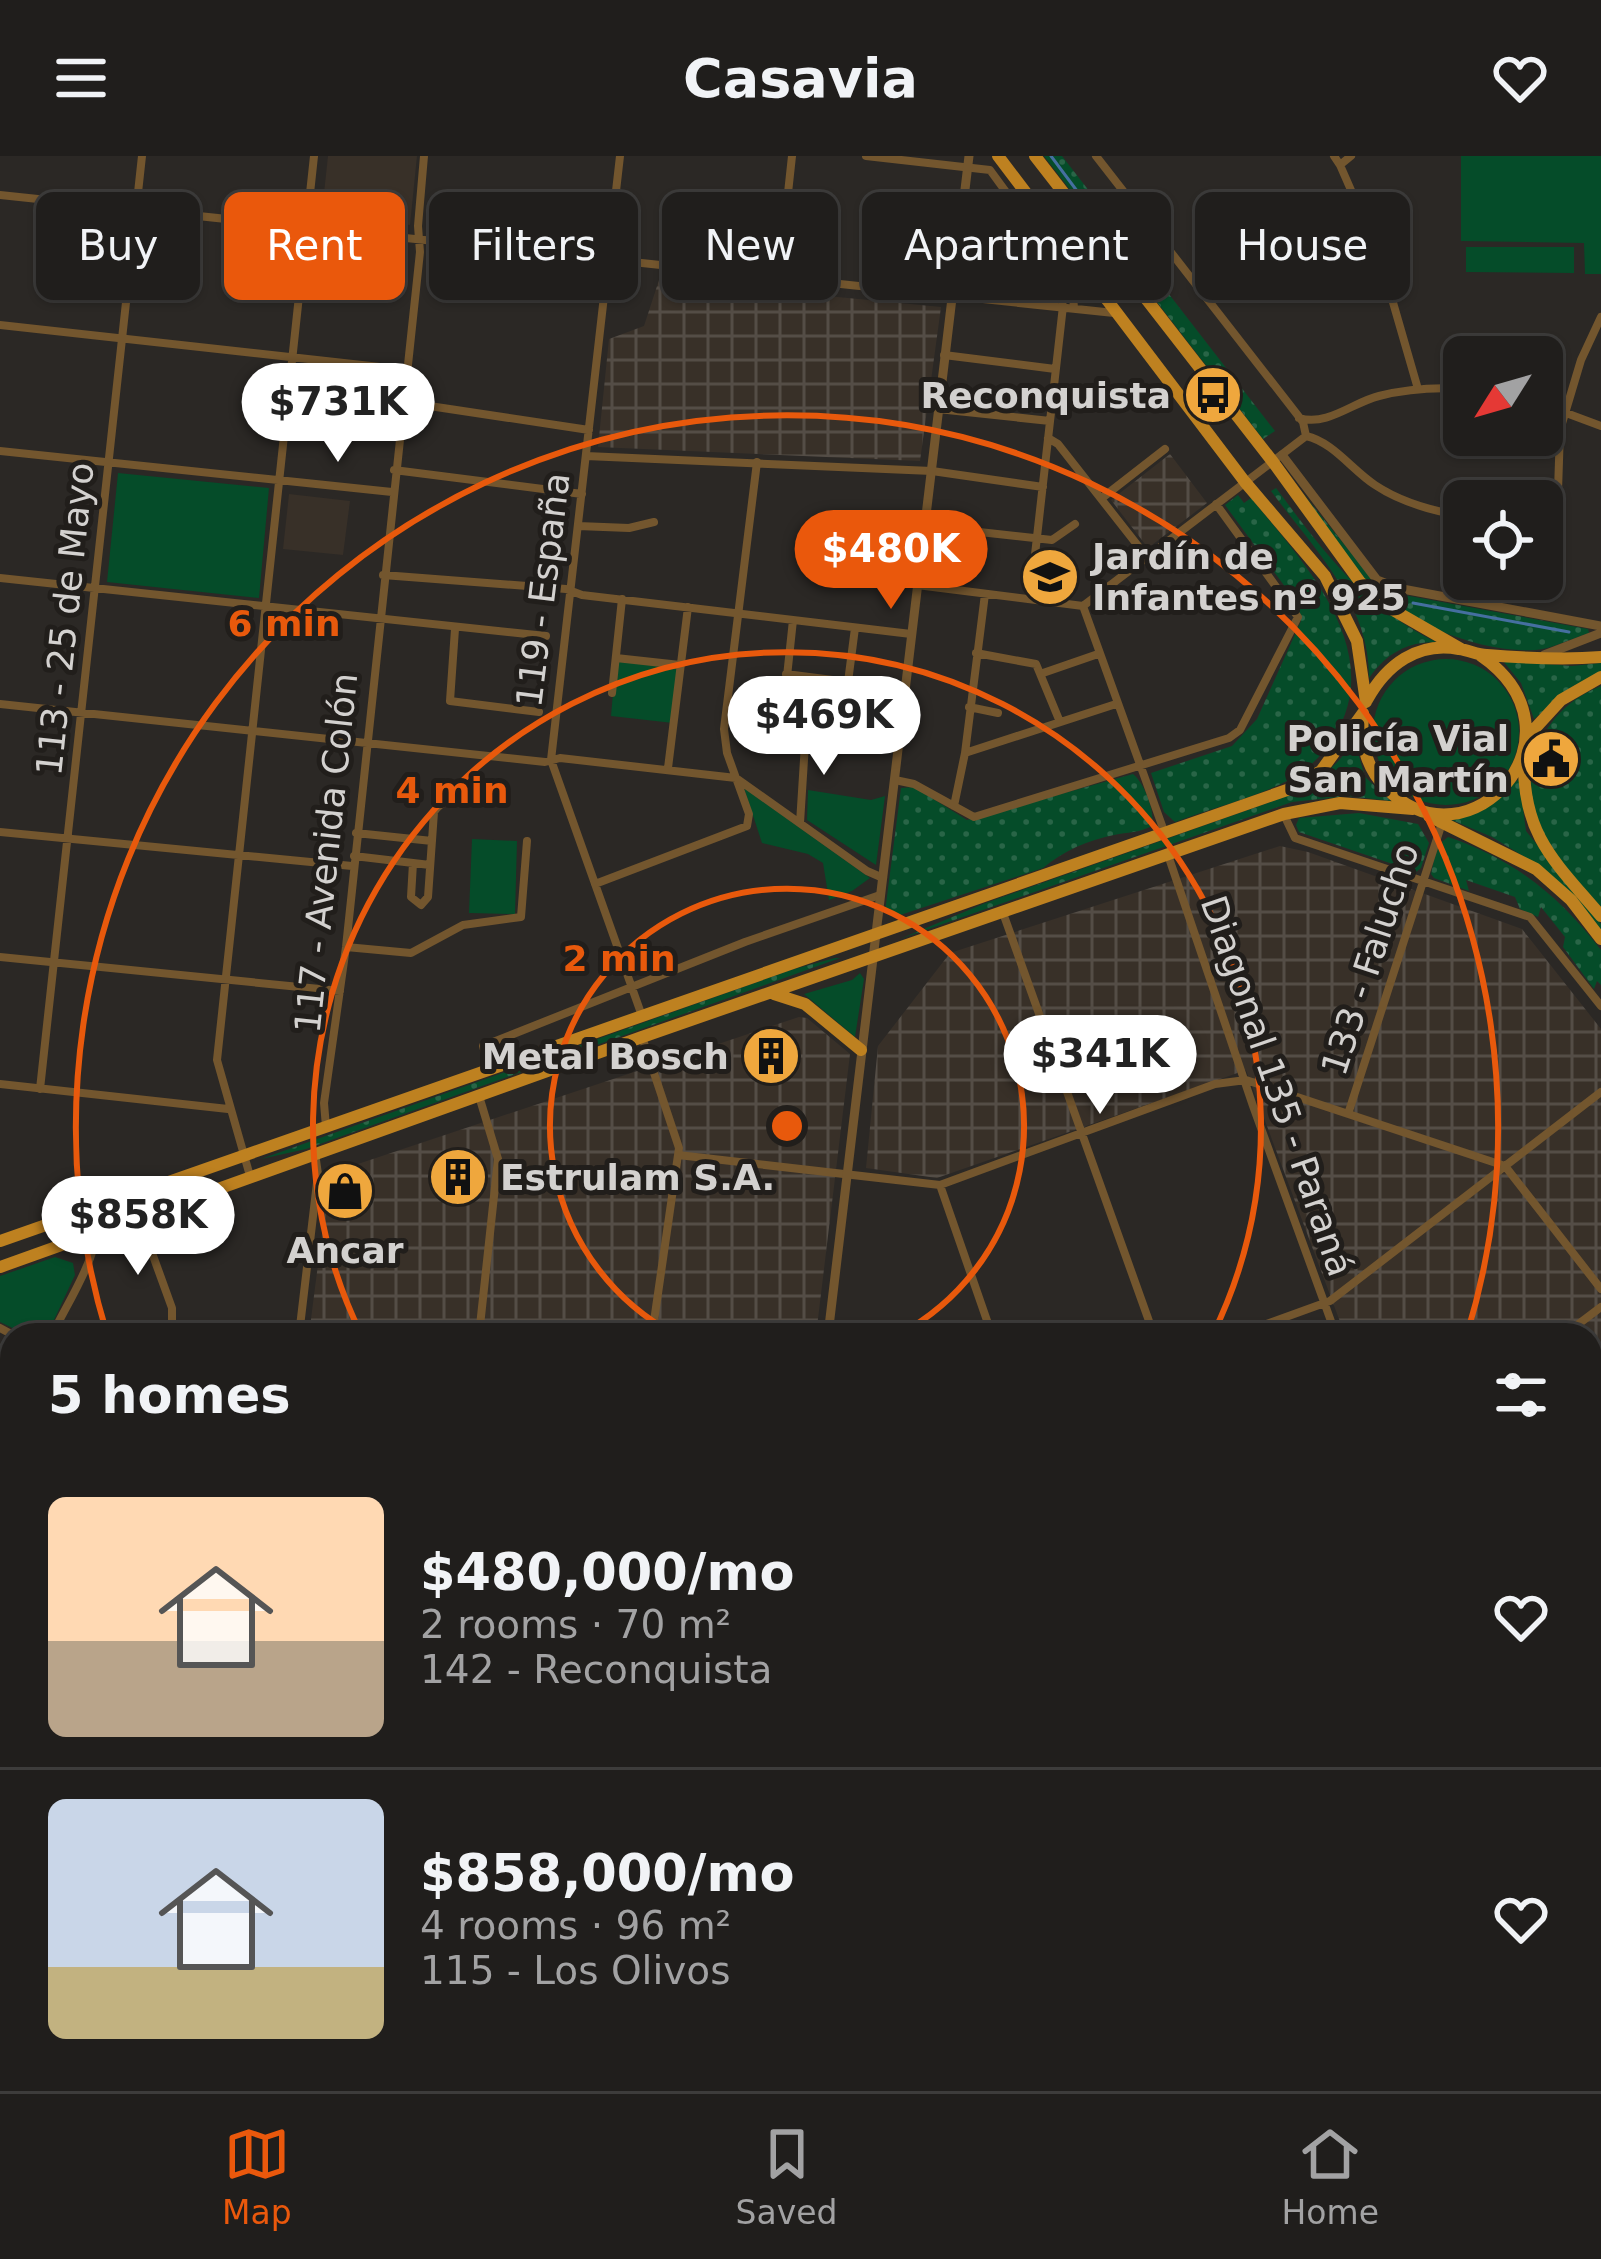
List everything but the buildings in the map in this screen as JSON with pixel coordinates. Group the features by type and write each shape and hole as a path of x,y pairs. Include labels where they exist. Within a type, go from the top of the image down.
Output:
{"main road":[{"path":"998,156 1245,482 1335,591 1357,640 1365,707 1364,750 1381,784 1418,811 1536,869 1571,900 1601,939"},
{"path":"1035,156 1278,458 1370,593 1461,649"},
{"path":"0,1240 1310,779 1334,757 1377,681 1414,652 1437,647 1480,655 1601,656"},
{"path":"1480,655 1501,669 1526,712 1526,808 1534,831 1601,916"},
{"path":"1528,737 1561,700 1601,677"},
{"path":"0,1267 1284,814 1340,803 1453,813 1476,807 1505,786 1524,755"},
{"path":"772,994 805,1004 861,1050"}],"street":[{"name":"113 - 25 de Mayo","path":"139,192 142,156"},
{"path":"310,192 314,156"},
{"name":"117 - Avenida Colón","path":"326,1126 324,1103 346,946 404,402 424,156"},
{"name":"119 - España","path":"616,192 620,156"},
{"path":"788,192 792,156"},
{"path":"866,156 968,162 986,168 1071,281 1055,369 1030,598"},
{"path":"1096,156 1299,418 1306,436 1326,443 1392,496 1443,512"},
{"path":"1351,156 1337,161 1379,254 1418,389"},
{"path":"964,192 968,162"},
{"path":"0,195 36,199"},
{"path":"405,238 429,240"},
{"name":"113 - 25 de Mayo","path":"40,1089 127,300"},
{"path":"251,1178 218,1066 299,300"},
{"name":"119 - España","path":"604,300 551,760 642,1016"},
{"path":"829,1323 951,300"},
{"path":"995,300 1119,314"},
{"path":"1558,480 1558,442 1565,411 1601,317"},
{"path":"0,325 406,370"},
{"path":"944,355 1055,369"},
{"path":"1299,418 1317,421 1366,400 1443,389"},
{"path":"404,402 589,430"},
{"path":"938,409 1049,421"},
{"path":"1565,411 1601,426"},
{"path":"1326,443 1325,429 1334,416"},
{"path":"917,585 1083,606 1306,436"},
{"path":"1048,438 1058,444 1146,556"},
{"path":"1102,498 1166,449"},
{"path":"0,451 392,492"},
{"path":"586,456 932,471 1043,487"},
{"path":"1278,458 1377,580 1601,630"},
{"path":"595,884 748,826 749,814 727,753 724,729 757,463"},
{"path":"394,470 582,494"},
{"path":"895,780 914,784 974,817 982,816 1229,738 1240,730 1297,623 1291,604 1216,504"},
{"path":"578,526 629,528 654,522"},
{"path":"925,526 1037,540 1056,539 1075,524"},
{"path":"383,574 911,634"},
{"path":"0,578 546,636"},
{"path":"954,806 985,593"},
{"path":"612,693 622,599"},
{"path":"1083,606 1164,831"},
{"path":"668,768 688,607"},
{"path":"793,620 784,723 805,744 800,823"},
{"path":"455,628 451,701 538,712"},
{"path":"786,674 848,682 855,628"},
{"path":"1538,657 1601,630"},
{"path":"976,653 1030,661 1043,674 1060,722"},
{"path":"1043,674 1098,654"},
{"path":"616,658 680,664"},
{"path":"0,704 736,778 867,871 884,878"},
{"path":"965,753 1116,704"},
{"path":"969,707 998,713"},
{"path":"413,863 411,897 418,905 427,900 434,812 442,802 476,803"},
{"path":"1284,814 1295,838 1534,920 1601,1006"},
{"name":"133 - Falucho","path":"1348,1111 1442,823"},
{"path":"0,832 237,856 430,865"},
{"path":"356,833 432,841"},
{"path":"346,946 411,953 463,926 521,917 527,841"},
{"name":"Diagonal 135 - Paraná","path":"1168,855 1332,1323"},
{"path":"489,1069 483,1046 745,942 882,895"},
{"path":"1003,914 1150,1323"},
{"path":"0,957 340,991"},
{"path":"642,1037 675,1129 678,1155 654,1323"},
{"path":"678,1155 940,1185 1215,1084 1246,1080 1505,1166 1601,1289"},
{"path":"0,1084 228,1109"},
{"path":"1270,1323 1325,1304 1601,1092"},
{"path":"479,1096 498,1159 480,1323"},
{"path":"300,1323 318,1174 315,1153"},
{"path":"940,1185 988,1323"},
{"path":"57,1323 99,1232 98,1206"},
{"path":"139,1217 172,1308 172,1323"}],"shaded area":[{"path":"328,156 417,156 410,225 405,224 405,192 324,192"},
{"path":"659,280 662,300 838,297 941,307 920,461 598,447 609,339 644,326"},
{"path":"1170,454 1207,503 1148,548 1111,500"},
{"path":"289,494 350,501 343,555 283,549"},
{"path":"1280,846 1522,929 1601,1029 1601,1323 1341,1323 1246,1070 937,1178 866,1168 878,1046 950,953"},
{"path":"799,1017 807,1018 850,1054 817,1323 311,1323 328,1186 340,1170"}],"green space":[{"path":"1044,156 1062,156 1090,192 1072,192"},
{"path":"1461,156 1601,156 1601,274 1585,274 1584,243 1461,241"},
{"path":"1466,247 1574,247 1574,273 1466,272"},
{"path":"1171,297 1275,431 1263,439 1155,300"},
{"path":"118,473 269,488 259,598 107,582"},
{"path":"1287,474 1378,586 1393,593 1588,629 1589,633 1542,649 1513,650 1466,640 1421,622 1365,581"},
{"path":"1276,488 1366,595 1436,642 1398,651 1369,678 1367,651 1350,601 1271,491"},
{"path":"1238,495 1244,503 1251,498 1332,608 1351,671 1348,703 1331,742 1296,776 1175,822 1164,812 1151,773 1232,746 1257,719 1301,621 1291,595 1225,505"},
{"path":"616,658 680,665 673,723 611,716"},
{"path":"1446,659 1474,665 1498,680 1513,704 1519,732 1513,760 1498,784 1474,799 1446,805 1418,799 1394,784 1379,760 1373,732 1379,704 1394,680 1418,665"},
{"path":"1503,661 1601,663 1601,673 1573,686 1534,719 1521,683"},
{"path":"1601,686 1601,907 1545,843 1531,789 1533,767 1548,727 1580,697"},
{"path":"1354,739 1365,777 1391,801 1348,796 1292,802 900,939 983,904 1290,795 1326,772"},
{"path":"1133,774 1148,798 1152,826 1085,843 1043,868 894,917 885,912 901,788 914,787 967,820"},
{"path":"1519,779 1526,831 1601,924 1601,930 1543,868 1492,837 1452,820 1479,812"},
{"path":"744,788 870,878 829,900 823,863 808,854 762,843"},
{"path":"808,790 871,800 885,796 876,865 807,820"},
{"path":"1359,813 1418,824 1429,843 1421,868 1416,872 1299,832 1296,825 1299,818"},
{"path":"1448,837 1514,868 1569,913 1601,950 1601,985 1597,981 1594,989 1563,947 1565,937 1541,907 1538,917 1520,909 1515,897 1466,880 1469,891 1434,878 1437,846"},
{"path":"472,839 517,841 515,914 469,913"},
{"path":"840,958 306,1149 261,1159 791,970"},
{"path":"860,973 864,979 855,1037 804,994 852,980"},
{"path":"55,1257 73,1263 75,1275 53,1323 0,1322 0,1276"}],"waterway":[{"path":"1051,156 1078,192"},
{"path":"1413,603 1569,632"}],"place":[{"name":"Reconquista","path":"1213,395"},
{"name":"Jardín de Infantes nº 925","path":"1050,577"},
{"name":"Policía Vial San Martín","path":"1551,759"},
{"name":"Metal Bosch","path":"771,1056"},
{"name":"Estrulam S.A.","path":"458,1177"},
{"name":"Ancar","path":"345,1191"}]}
